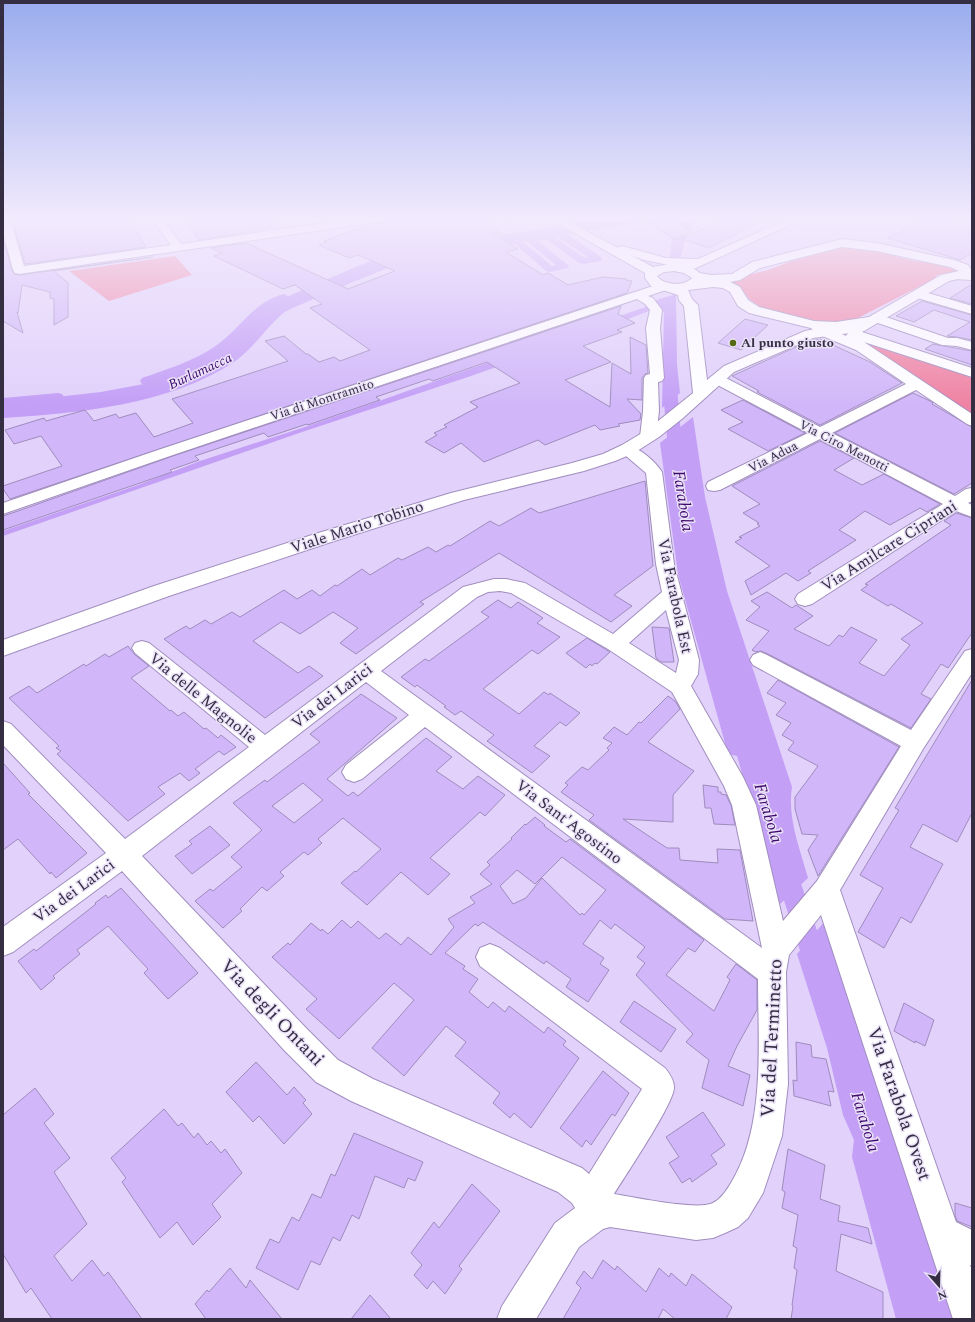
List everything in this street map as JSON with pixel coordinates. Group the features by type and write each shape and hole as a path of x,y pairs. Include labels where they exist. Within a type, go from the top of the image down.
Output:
{"main road":[{"path":"660,281 684,293 686,300 691,305"},
{"path":"668,286 690,281"},
{"path":"693,281 693,300 691,305 695,331 700,394"},
{"path":"698,281 727,285 735,290 743,303 750,308 819,328 875,319"},
{"name":"Viale Mario Tobino","path":"3,648 185,583 394,516 448,499 589,464 627,450 648,437 729,369 758,355 810,334 819,328 856,331 940,281"}],"street":[{"name":"Via di Montramito","path":"647,300 652,281"},
{"name":"Via di Montramito","path":"3,509 171,451 647,300 668,286"},
{"path":"918,294 972,310"},
{"path":"647,300 653,328 657,378 651,378 651,411 648,437"},
{"path":"875,319 947,342 957,342 972,346"},
{"path":"819,328 861,347 972,421"},
{"path":"861,347 854,339 856,331 972,374"},
{"name":"Via Ciro Menotti","path":"717,379 972,512"},
{"name":"Via Adua","path":"714,486 917,384"},
{"name":"Via Farabola Est","path":"627,450 650,467 654,472 665,564 689,660 687,674 680,686"},
{"name":"Via Amilcare Cipriani","path":"805,599 972,494"},
{"name":"Via dei Larici","path":"3,943 124,855 470,592 484,586 502,584 518,588 616,644 680,686"},
{"path":"616,644 673,593"},
{"name":"Via delle Magnolie","path":"142,648 264,748"},
{"name":"Via del Terminetto","path":"592,1208 696,1223 713,1221 726,1215 736,1206 751,1181 766,1136 773,1084 774,961 821,896 915,743 972,656"},
{"path":"760,660 915,743"},
{"name":"Via Sant'Agostino","path":"366,671 425,715 774,961"},
{"path":"680,686 735,784 744,805 774,961"},
{"path":"354,772 425,715"},
{"name":"Via degli Ontani","path":"3,730 124,855 290,1035 328,1070 349,1084 362,1090 570,1180 584,1191 592,1208"},
{"name":"Via Farabola Ovest","path":"821,896 957,1241 971,1319"},
{"path":"490,957 654,1079 659,1086 658,1093 592,1208 567,1235 515,1319"}],"shaded area":[{"path":"82,281 174,281 109,301"},
{"path":"725,281 931,281 854,320 843,323 826,323 762,308 749,299 743,291 733,285 720,282"},
{"path":"870,342 972,376 972,414 866,344"}],"water":[{"path":"676,294 677,364 680,393 662,408 664,312 657,308 468,377 299,433 3,536 3,531 138,485 200,461 308,426 651,305 653,301"},
{"path":"693,417 705,497 727,591 792,787 791,810 793,822 808,878 780,904 737,756 728,754 678,574 660,443"},
{"path":"825,921 954,1319 896,1319 852,1157 854,1140 843,1115 827,1048 797,954"}],"building":[{"path":"3,281 65,281 68,283 68,317 54,325 54,299 50,298 50,292 22,285 18,313 17,312 23,333 3,321"},
{"path":"266,281 330,281 348,289 370,281 561,281 568,285 587,281 632,281 627,293 10,499 3,489 3,486 62,466 41,436 14,444 5,430 44,418 46,421 85,410 94,421 116,414 119,418 136,413 154,437 193,423 172,399 288,361 265,341 284,336 306,354 319,362 334,357 340,361 370,350 310,308 322,304 295,285 283,289"},
{"path":"972,284 972,304 950,298"},
{"path":"922,301 972,315 972,340 947,336 970,322 934,310 914,322 896,316"},
{"path":"621,306 618,314 635,323 617,330 622,332 583,346 611,362 565,380 610,407 612,363 631,374 630,337 646,345 648,373 642,378 642,400 627,399 641,414 640,420 618,424 620,426 600,430 595,425 545,445 538,440 484,462 461,443 444,453 425,442 437,435 434,433 447,427 444,425 478,407 470,402 520,383 487,362 433,381 429,379 376,397 380,400 308,425 307,424 268,437 264,433 195,456 199,460 170,470 172,472 3,530 3,516 170,457"},
{"path":"745,319 768,325 741,350 718,343"},
{"path":"820,339 870,362 902,383 820,425 757,392 759,391 732,376 809,341"},
{"path":"933,344 972,351 972,365 925,349"},
{"path":"913,393 930,401 933,403 932,404 972,427 972,483 954,494 835,433"},
{"path":"743,400 805,433 768,451 728,429 743,422 721,410"},
{"path":"820,441 854,458 834,470 862,485 884,474 940,504 927,512 920,508 890,525 865,511 839,530 856,540 808,571 811,573 798,581 786,573 751,595 745,581 770,566 735,542 742,538 739,537 760,526 757,524 759,523 743,513 760,504 732,486"},
{"path":"645,481 653,566 614,595 632,606 611,622 499,553 420,602 424,604 356,654 340,643 358,628 333,612 300,634 281,622 253,641 298,673 309,666 323,676 265,718 164,639 186,626 190,629 205,620 211,624 232,612 240,617 284,590 297,599 312,590 320,596 362,569 370,575 398,558 402,560 428,547 436,552 448,545 450,546 490,521 499,526 531,508 539,513"},
{"path":"956,513 972,518 972,633 948,668 941,664 921,694 931,699 911,728 768,654 761,651 756,652 752,650 769,631 746,620 760,607 751,601 767,592 792,608 796,605 813,616 794,629 829,646 839,635 843,637 851,627 877,640 859,663 884,676 910,645 901,639 923,623 891,604 888,606 861,590 868,585 865,584 951,525 944,521"},
{"path":"498,600 511,608 518,602 543,618 537,623 560,637 538,654 532,650 483,689 519,714 544,692 549,695 550,693 580,713 566,726 560,722 534,746 550,756 532,773 487,741 494,735 461,711 455,715 444,707 446,706 417,685 415,687 401,677 425,659 429,661 489,617 481,612"},
{"path":"652,627 669,628 674,662 661,662 656,658"},
{"path":"587,638 610,652 597,664 595,663 592,666 590,664 586,668 566,653"},
{"path":"128,646 134,654 149,666 131,678 170,711 171,710 178,716 184,712 204,729 206,728 218,738 221,735 236,747 224,755 219,751 195,769 200,773 189,781 180,773 158,787 165,794 128,821 57,754 61,751 56,748 59,746 9,698 29,686 37,693 84,664 86,666 105,654 109,657"},
{"path":"778,680 899,747 818,876 808,850 818,835 802,834 795,809 795,797 818,766 788,750 794,742 782,735 791,723 776,715 786,703 767,693"},
{"path":"972,680 972,813 957,842 923,824 910,847 943,864 911,923 901,917 884,948 858,932 883,888 860,875 899,810 895,808"},
{"path":"361,694 397,718 327,779 348,796 353,792 358,796 426,738 452,757 436,771 463,789 478,776 505,795 485,816 480,812 430,858 450,874 428,895 401,872 367,905 341,883 355,871 356,872 381,849 343,818 318,839 322,843 308,855 304,852 280,872 284,876 267,891 262,887 240,909 242,911 223,928 195,901 210,889 213,891 242,867 231,857 262,830 233,803 265,780 267,782 320,742 310,734","holes":["303,783 323,800 294,823 272,806"]},
{"path":"668,696 675,701 680,709 648,742 694,771 673,795 673,822 623,819 667,848 679,848 680,860 718,863 717,849 740,850 753,921 725,919 589,820 594,815 561,792 568,785 565,783 582,767 588,770 609,750 607,748 612,743 603,738 614,727 627,735"},
{"path":"3,763 30,793 28,794 87,853 56,878 51,872 50,874 18,839 3,850"},
{"path":"703,785 718,787 718,792 726,795 731,805 735,825 714,824 711,808 705,808"},
{"path":"535,817 545,825 544,826 566,842 570,839 704,940 695,952 688,948 666,975 714,1011 730,980 727,977 736,964 757,980 757,1010 737,1046 728,1066 750,1075 743,1106 702,1088 709,1060 686,1042 693,1034 636,975 645,963 637,957 645,947 615,924 611,929 600,920 583,944 604,958 600,964 609,970 588,1002 566,987 571,979 546,961 544,964 483,922 478,926 475,924 445,953 465,966 463,969 478,979 469,992 488,1008 493,1002 505,1012 509,1006 544,1033 548,1027 566,1041 563,1045 579,1058 531,1128 514,1113 510,1118 493,1103 500,1093 455,1056 466,1042 446,1026 404,1076 372,1048 414,1000 394,983 339,1039 306,1009 317,999 272,957 288,943 290,945 311,923 321,931 322,929 328,934 342,920 351,928 358,921 379,939 386,933 401,945 408,937 431,955 454,927 448,919 475,903 470,897 492,884 480,874 490,865 487,862 512,839 511,838 525,824 526,825","holes":["562,857 606,890 584,915 582,913 580,915 542,878 526,898 513,904 500,886 517,870 535,884"]},
{"path":"210,826 230,845 192,874 175,856 192,844 189,841"},
{"path":"121,888 198,973 168,999 144,973 148,969 108,926 77,950 80,954 53,976 55,978 41,990 18,961 34,949 36,951 106,895 108,898"},
{"path":"634,1001 676,1029 661,1052 620,1022"},
{"path":"904,1003 934,1020 925,1046 915,1041 915,1043 894,1031"},
{"path":"796,1042 811,1045 812,1057 826,1059 834,1092 828,1091 831,1106 794,1096 793,1080 797,1081"},
{"path":"256,1062 287,1095 294,1087 306,1100 303,1103 312,1114 284,1144 259,1116 253,1122 226,1092"},
{"path":"603,1071 629,1093 615,1116 612,1114 591,1145 586,1140 582,1147 560,1128"},
{"path":"35,1088 54,1114 44,1123 70,1158 54,1172 87,1224 54,1256 72,1281 92,1260 104,1276 108,1272 142,1319 52,1319 31,1288 26,1293 3,1254 3,1115"},
{"path":"164,1109 178,1126 182,1123 194,1138 198,1133 207,1145 211,1141 221,1153 225,1149 242,1173 212,1204 221,1217 193,1245 177,1222 160,1238 122,1182 126,1178 111,1158"},
{"path":"703,1112 725,1145 711,1155 717,1164 692,1182 690,1178 682,1183 669,1163 679,1157 666,1137"},
{"path":"354,1133 423,1162 415,1181 408,1178 404,1188 375,1176 359,1219 352,1215 340,1241 333,1237 320,1265 311,1261 298,1290 256,1268 270,1239 279,1243 292,1217 299,1221 312,1194 321,1198 331,1174 335,1176"},
{"path":"788,1149 825,1165 820,1199 840,1206 838,1221 868,1228 872,1244 841,1234 836,1271 883,1292 883,1319 791,1319 797,1270 794,1268 797,1248 793,1246 798,1215 782,1208 785,1192 782,1190"},
{"path":"472,1184 500,1211 459,1266 462,1269 445,1294 433,1281 427,1289 414,1275 422,1265 411,1253 434,1222 439,1228"},
{"path":"955,1203 972,1208 972,1227 957,1221 955,1215"},
{"path":"603,1260 615,1270 617,1266 646,1292 659,1268 669,1277 671,1273 686,1286 692,1274 732,1307 726,1319 675,1319 663,1309 658,1319 563,1319 581,1288 576,1283 584,1271 592,1279"},
{"path":"230,1268 246,1288 250,1280 282,1319 206,1319 195,1304 207,1290 209,1292"},
{"path":"370,1295 391,1319 351,1319"}],"waterway":[{"name":"Burlamacca","path":"3,410 101,399 149,389 183,378 221,358 234,348 270,311 339,281"},
{"name":"Burlamacca","path":"3,414 60,409 121,400 151,393 179,384 206,373 230,359 245,346 271,317 287,305 347,281"},
{"name":"Burlamacca","path":"146,381 188,366 209,356 223,346 260,309 284,297"},
{"name":"Farabola","path":"670,376 676,457"},
{"name":"Burlamacca","path":"3,402 58,397"},
{"name":"Farabola","path":"785,869 816,963"}],"place":[{"name":"Al punto giusto","path":"733,343"}]}
